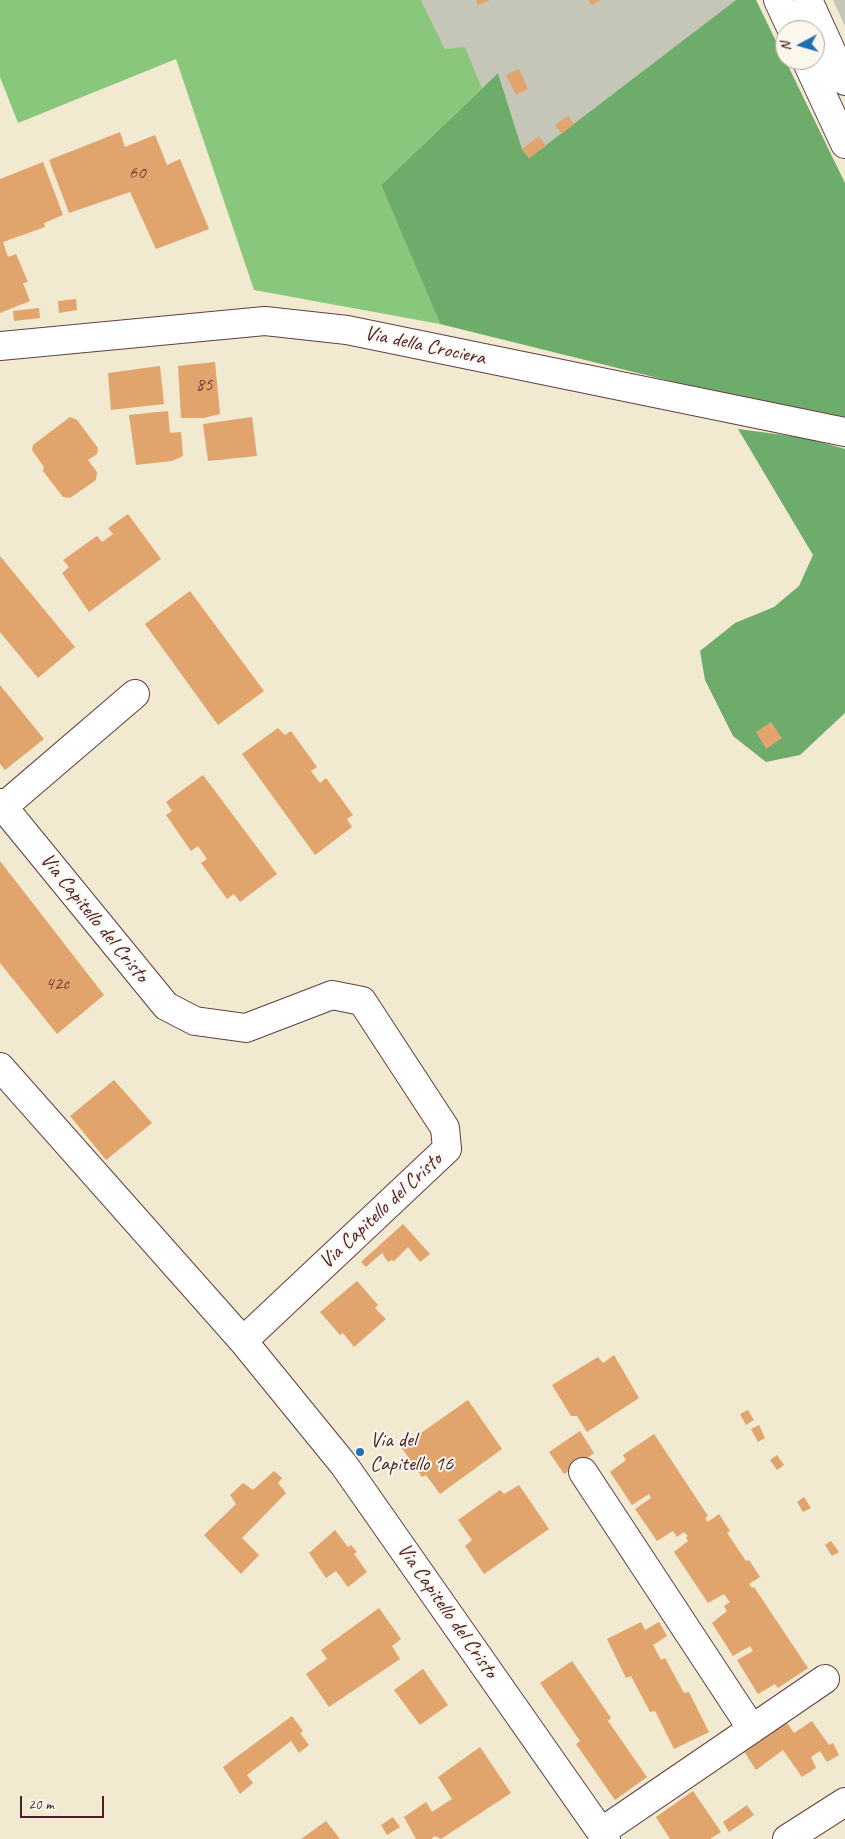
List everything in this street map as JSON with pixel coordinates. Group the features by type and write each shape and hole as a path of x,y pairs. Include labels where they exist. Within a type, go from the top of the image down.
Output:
{"street":[{"path":"778,0 787,20"},
{"path":"808,0 845,82"},
{"path":"811,70 845,144"},
{"name":"Via della Crociera","path":"0,346 265,321 347,330 845,432"},
{"name":"Via Capitello del Cristo","path":"135,694 1,805 166,1006 195,1021 246,1028 332,995 362,1000 445,1128 447,1149 243,1341"},
{"name":"Via Capitello del Cristo","path":"0,1067 243,1341 344,1466 604,1835"},
{"path":"583,1472 752,1729"},
{"path":"604,1835 752,1729 826,1679"},
{"path":"787,1839 845,1802"}],"shaded area":[{"path":"421,0 736,0 529,158 522,149 498,73 482,88 465,48 445,49"},
{"path":"833,0 845,0 845,26"}],"green space":[{"path":"0,0 421,0 445,49 465,47 482,88 381,185 440,324 254,290 176,59 18,123 0,77"},
{"path":"736,0 756,0 775,39 775,70 790,70 845,183 845,418 803,414 440,324 381,185 498,73 522,149 529,158"},
{"path":"738,429 806,438 845,449 845,713 800,755 766,762 733,736 705,680 700,651 735,623 774,607 799,586 813,555"}],"building":[{"path":"476,0 490,0 478,5"},
{"path":"588,0 600,0 592,5"},
{"path":"519,69 528,89 516,95 506,75"},
{"path":"568,116 574,124 562,134 555,125"},
{"path":"120,132 125,147 155,135 167,165 180,159 209,229 156,249 130,192 69,213 49,160"},
{"path":"539,136 546,146 529,158 522,149"},
{"path":"43,162 63,215 44,223 45,227 3,242 8,257 16,254 28,282 23,283 30,301 0,313 0,179"},
{"path":"76,299 77,310 59,313 58,301"},
{"path":"39,308 40,318 14,321 13,311"},
{"path":"215,362 220,414 204,418 181,418 178,366"},
{"path":"160,366 164,404 111,410 108,373"},
{"path":"168,411 170,433 181,432 183,456 172,461 136,465 129,415"},
{"path":"70,417 77,420 98,448 97,454 88,460 97,472 96,480 70,498 63,497 43,471 44,467 32,450 33,445"},
{"path":"252,417 257,456 208,461 203,424"},
{"path":"128,514 161,559 89,612 62,573 69,567 63,560 97,536 102,542 113,534 108,528"},
{"path":"0,556 75,647 38,678 0,632"},
{"path":"190,591 264,691 218,725 145,624"},
{"path":"0,685 44,739 5,770 0,764"},
{"path":"771,722 782,738 766,749 756,732"},
{"path":"278,728 285,735 291,731 317,767 311,771 320,783 326,778 353,815 347,819 352,827 315,855 242,754"},
{"path":"203,775 277,874 240,902 234,894 227,899 201,863 207,859 198,846 191,851 166,815 172,811 166,802"},
{"path":"0,861 104,995 57,1034 0,963"},
{"path":"114,1080 152,1123 106,1160 70,1116"},
{"path":"403,1224 430,1254 420,1262 408,1247 394,1261 388,1262 382,1253 366,1267 361,1262"},
{"path":"357,1281 378,1305 375,1308 386,1319 354,1347 343,1333 340,1335 320,1312"},
{"path":"614,1355 639,1398 587,1432 577,1416 571,1416 552,1385 598,1357 603,1363"},
{"path":"468,1400 502,1449 440,1494 426,1475 422,1477 401,1447"},
{"path":"748,1410 754,1420 746,1425 740,1414"},
{"path":"759,1425 765,1438 758,1442 751,1429"},
{"path":"580,1431 594,1453 564,1474 549,1452"},
{"path":"654,1434 708,1516 705,1518 708,1522 719,1514 730,1531 727,1533 746,1561 749,1560 760,1577 749,1584 752,1588 754,1587 808,1668 778,1688 775,1684 758,1694 737,1660 753,1651 750,1646 733,1656 712,1623 727,1611 724,1606 730,1602 724,1594 708,1603 674,1552 688,1541 686,1537 688,1536 684,1532 677,1537 673,1531 657,1541 635,1509 651,1498 649,1494 632,1505 610,1472 626,1460 623,1455"},
{"path":"777,1455 784,1465 777,1470 770,1460"},
{"path":"274,1471 282,1478 278,1483 286,1493 242,1538 259,1555 241,1574 204,1535 236,1504 230,1495 243,1483 253,1490"},
{"path":"519,1485 549,1529 484,1574 465,1546 472,1540 458,1520 500,1490 504,1494"},
{"path":"804,1497 811,1508 803,1512 797,1502"},
{"path":"335,1530 348,1547 351,1545 357,1552 354,1554 367,1572 348,1587 336,1571 326,1578 309,1553"},
{"path":"831,1541 839,1552 832,1556 825,1545"},
{"path":"379,1608 401,1639 392,1646 400,1659 329,1707 306,1674 327,1659 321,1650"},
{"path":"641,1622 645,1630 659,1622 667,1636 653,1645 661,1660 665,1658 684,1693 689,1692 709,1732 674,1749 655,1711 650,1712 631,1676 626,1678 607,1639"},
{"path":"572,1661 611,1718 608,1721 647,1777 615,1800 576,1744 580,1741 540,1683"},
{"path":"423,1669 448,1705 420,1725 394,1690"},
{"path":"292,1716 303,1731 300,1733 309,1745 299,1753 291,1741 247,1775 253,1783 240,1794 223,1767"},
{"path":"785,1720 794,1733 812,1721 829,1745 833,1743 839,1755 827,1762 820,1751 811,1757 816,1768 802,1777 783,1750 756,1770 742,1748"},
{"path":"480,1747 511,1793 441,1839 435,1836 431,1839 416,1839 404,1817 426,1802 432,1812 452,1799 438,1777"},
{"path":"693,1791 721,1832 710,1839 670,1839 656,1817"},
{"path":"747,1805 754,1815 729,1832 723,1822"},
{"path":"393,1817 400,1827 387,1835 381,1825"},
{"path":"326,1821 340,1839 301,1839"}],"place":[{"name":"Via del Capitello 16","path":"360,1452"}]}
